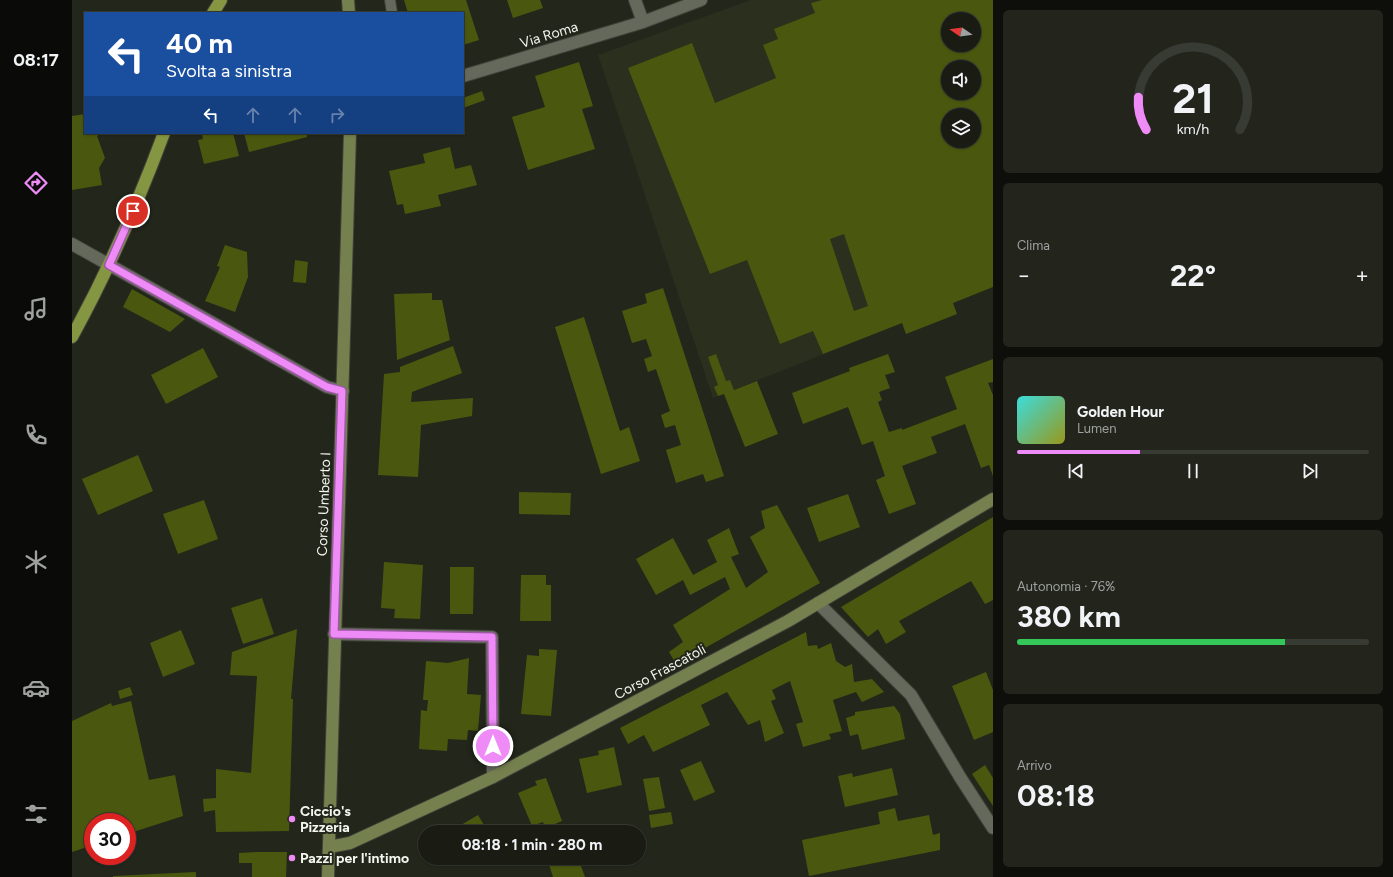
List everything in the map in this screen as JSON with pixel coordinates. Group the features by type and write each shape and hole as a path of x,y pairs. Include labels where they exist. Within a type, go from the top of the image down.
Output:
{"main road":[{"path":"212,12 216,0"},
{"path":"213,12 221,0"},
{"path":"72,337 100,285 145,184 164,134"}],"street":[{"path":"348,0 349,12"},
{"path":"635,0 643,22"},
{"name":"Via Roma","path":"464,76 643,22 701,0"},
{"name":"Corso Umberto I","path":"328,877 350,134"},
{"path":"72,244 327,387 342,391"},
{"name":"Corso Frascatoli","path":"329,847 350,843 493,777 788,621 993,499"},
{"path":"818,603 911,695 960,777 993,828"},
{"path":"334,634 492,637 493,777"}],"lane":[{"path":"390,0 392,12"}],"shaded area":[{"path":"751,0 993,0 993,287 713,398 598,55"}],"building":[{"path":"404,0 466,0 479,40 464,45 464,12 408,12"},
{"path":"507,0 540,0 543,8 513,18"},
{"path":"822,0 993,0 993,287 953,303 957,314 906,334 902,323 823,354 813,331 780,344 747,260 710,274 628,68 692,43 715,103 776,78 763,45 778,39 774,29 815,13 811,3","holes":["844,234 868,306 854,311 830,239"]},
{"path":"579,62 593,106 582,109 595,149 528,170 512,117 545,107 535,76"},
{"path":"482,91 485,100 464,108 464,98"},
{"path":"84,114 84,134 100,134 97,136 105,158 99,168 102,185 72,190 72,116"},
{"path":"202,134 233,134 239,156 204,164 198,140 203,139"},
{"path":"244,134 307,134 307,137 249,152"},
{"path":"450,147 455,169 471,165 477,185 438,195 441,206 405,214 403,204 397,205 389,171 425,163 423,154"},
{"path":"225,245 247,252 248,277 235,312 205,301 220,267 217,266"},
{"path":"295,260 308,262 306,283 293,282"},
{"path":"663,288 724,476 706,482 703,474 676,483 666,450 681,445 675,425 665,428 661,415 670,411 656,369 648,372 644,359 652,356 646,339 632,343 622,311 647,303 645,294"},
{"path":"132,289 185,319 170,332 123,307"},
{"path":"432,293 432,300 442,300 450,340 397,360 394,294"},
{"path":"584,317 620,431 629,427 640,461 601,474 555,327"},
{"path":"453,346 462,373 412,392 411,402 473,398 472,416 421,425 418,477 378,475 384,374 400,372 400,367"},
{"path":"203,348 218,377 166,404 151,375"},
{"path":"716,354 726,381 730,380 734,390 757,381 778,434 745,447 724,394 718,396 714,387 718,385 708,357"},
{"path":"888,354 895,372 885,375 890,388 879,392 882,400 878,402 889,432 902,428 902,430 957,409 945,377 993,359 993,382 988,383 993,395 993,476 989,465 981,468 965,424 931,437 937,453 902,466 916,504 889,514 876,480 885,476 873,441 862,445 848,407 803,424 792,393 850,371 849,368"},
{"path":"138,455 153,491 98,515 82,479"},
{"path":"519,492 571,493 570,515 519,514"},
{"path":"848,494 860,527 819,542 807,508"},
{"path":"204,500 218,539 178,554 163,514"},
{"path":"777,505 820,583 705,648 703,643 675,662 669,652 683,642 673,625 730,589 725,577 690,595 683,580 656,595 636,559 673,538 693,575 717,562 707,540 729,528 739,554 731,557 746,588 768,572 750,537 765,528 761,511"},
{"path":"993,517 993,600 985,604 971,581 899,621 906,632 886,644 878,629 868,637 841,607"},
{"path":"384,562 423,565 420,619 394,618 395,609 381,608"},
{"path":"450,567 474,567 473,614 450,614"},
{"path":"521,575 546,575 546,585 551,585 551,621 520,621"},
{"path":"262,598 274,634 243,644 231,608"},
{"path":"297,629 291,699 293,699 289,831 216,832 215,810 204,812 203,799 216,798 216,769 251,773 257,676 230,675 232,652"},
{"path":"181,630 195,664 163,677 150,643"},
{"path":"806,632 808,646 817,645 818,649 831,643 836,661 845,667 852,664 854,682 872,679 884,692 862,702 856,692 833,700 842,731 829,734 831,739 803,747 796,724 803,722 790,681 772,690 776,699 771,701 784,733 765,742 760,720 748,725 727,692 701,705 710,725 653,752 644,735 628,744 620,728"},
{"path":"539,649 557,650 551,716 521,714 527,655 539,656"},
{"path":"469,658 467,694 481,695 478,731 468,730 467,740 448,739 447,751 419,749 421,710 427,711 428,700 423,700 426,661 448,663"},
{"path":"986,672 993,690 993,732 974,740 952,686"},
{"path":"130,687 133,695 120,699 118,691"},
{"path":"131,701 149,780 175,775 183,816 136,831 136,813 84,813 84,848 72,852 72,721 111,703 112,706"},
{"path":"894,706 900,714 905,739 862,750 858,734 850,736 846,718 855,715 855,712"},
{"path":"614,747 622,785 587,793 579,759 599,755 598,751"},
{"path":"701,761 715,792 694,801 680,770"},
{"path":"985,765 993,778 993,806 972,774"},
{"path":"892,768 898,795 845,807 838,776 852,773 853,777"},
{"path":"659,777 665,808 649,811 643,779"},
{"path":"546,778 562,821 552,825 544,825 543,822 532,825 518,793 537,785 535,781"},
{"path":"895,808 898,821 929,815 933,835 940,833 940,850 809,876 802,840 880,824 878,812"},
{"path":"671,812 673,824 651,828 649,815"},
{"path":"478,815 484,825 461,825"},
{"path":"287,852 286,877 252,877 252,863 239,863 239,853"},
{"path":"549,865 581,865 585,877 553,877"},
{"path":"196,872 196,877 113,877 113,876"}],"place":[{"name":"Ciccio's Pizzeria","path":"292,819"},
{"name":"Pazzi per l'intimo","path":"292,858"}],"route":[{"path":"133,211 109,265 327,387 342,391 334,634 492,637 493,746"}]}
